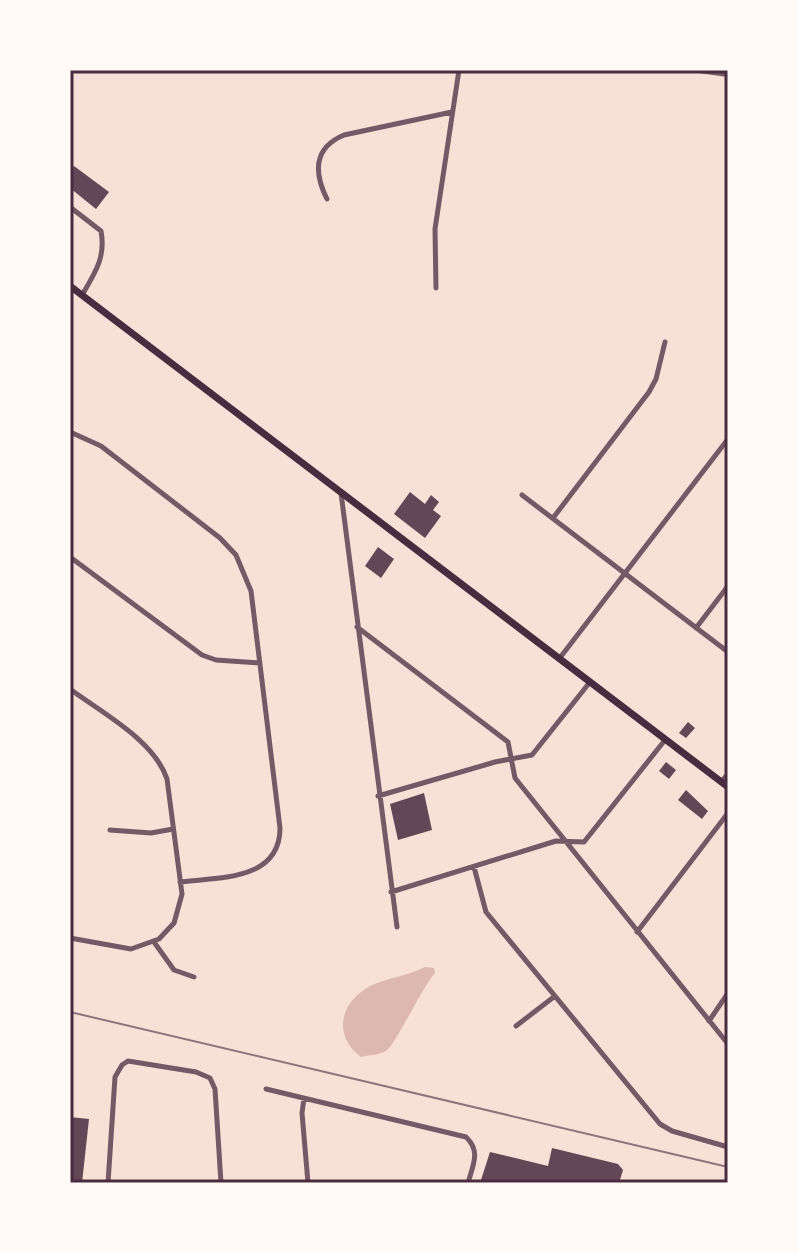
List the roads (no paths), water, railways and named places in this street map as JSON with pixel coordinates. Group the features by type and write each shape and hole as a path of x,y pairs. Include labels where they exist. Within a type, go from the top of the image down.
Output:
{"main road":[{"path":"70,286 725,785"}],"street":[{"path":"436,288 435,229 459,70"},
{"path":"699,70 728,74"},
{"path":"327,199 317,180 317,167 324,149 333,140 452,112"},
{"path":"70,207 101,231 104,246 99,268 82,295"},
{"path":"553,518 649,392 665,342"},
{"path":"70,432 109,451 220,538 236,555 251,591 280,828 279,843 268,861 253,871 180,882"},
{"path":"559,659 728,439"},
{"path":"341,492 397,927"},
{"path":"522,495 728,652"},
{"path":"70,557 202,655 216,660 260,663"},
{"path":"696,628 728,586"},
{"path":"357,627 503,737 511,750 515,778 562,841 728,1044"},
{"path":"378,796 538,751 590,682"},
{"path":"70,689 146,747 161,763 167,779 182,902 177,916 154,942 123,949 70,938"},
{"path":"391,892 562,841 584,842 665,740"},
{"path":"725,785 728,774"},
{"path":"637,932 728,813"},
{"path":"110,830 151,833 173,829"},
{"path":"474,867 486,912 660,1124 672,1131 728,1147"},
{"path":"154,942 174,970 194,977"},
{"path":"709,1021 728,993"},
{"path":"516,1026 555,996"},
{"path":"108,1183 115,1077 122,1065 136,1061 210,1078 215,1089 221,1183"},
{"path":"266,1089 466,1137 474,1145 476,1155 468,1183"},
{"path":"304,1098 302,1113 308,1183"}],"railway":[{"path":"70,1012 728,1167"}]}
